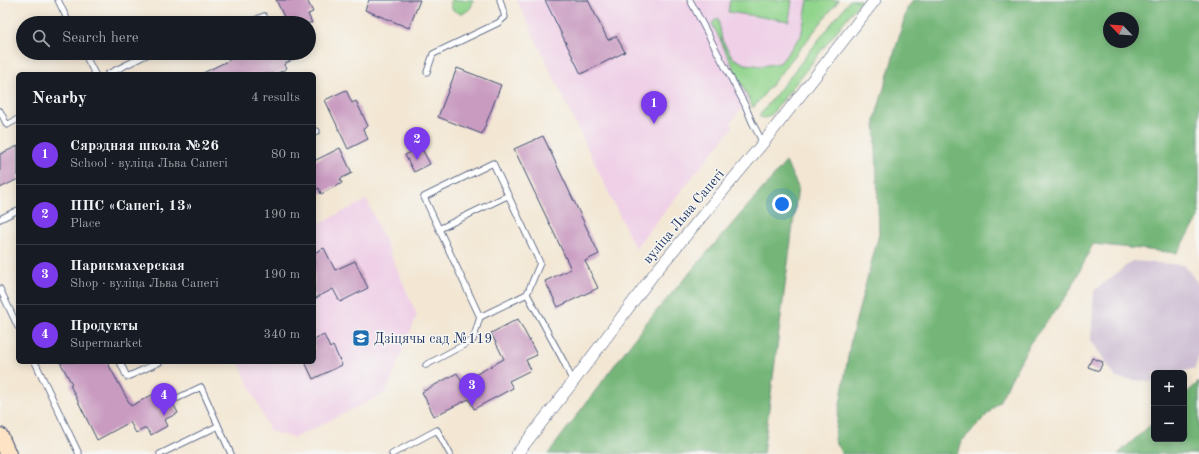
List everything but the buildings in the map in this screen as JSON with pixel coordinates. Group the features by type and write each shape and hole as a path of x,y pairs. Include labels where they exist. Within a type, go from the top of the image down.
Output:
{"main road":[{"path":"0,436 8,454"}],"street":[{"name":"вуліца Льва Сапегі","path":"517,454 653,275 763,143 875,0"}],"lane":[{"path":"58,0 66,16"},
{"path":"427,72 433,54 498,23 505,17 500,0"},
{"path":"690,0 763,143"},
{"path":"88,60 94,72"},
{"path":"112,72 136,60"},
{"path":"0,111 6,125 16,120"},
{"path":"426,365 473,340 480,317 424,197 493,163 540,263 527,294 480,317"},
{"path":"439,229 509,195"},
{"path":"0,219 16,211"},
{"path":"0,289 16,322"},
{"path":"527,294 564,362 573,382"},
{"path":"36,364 79,454"},
{"path":"121,364 127,377 156,364"},
{"path":"178,398 201,388 231,454"},
{"path":"160,454 218,426"},
{"path":"392,454 437,430 450,454"}],"shaded area":[{"path":"517,0 812,0 806,33 753,100 745,105 731,122 733,127 635,248"},
{"name":"Дзіцячы сад №119","path":"367,200 417,315 386,393 294,438 270,431 240,364 316,364 316,225"},
{"path":"1132,261 1184,265 1199,285 1199,354 1195,368 1187,370 1151,370 1151,382 1116,378 1091,340 1094,291"}],"green space":[{"path":"450,0 473,0 471,8 466,12 459,13 452,9"},
{"path":"730,0 792,0 789,21 728,12"},
{"path":"808,0 839,0 753,108 712,23 718,18 722,40 733,58 745,64 762,66 780,63 801,36"},
{"path":"850,0 861,0 771,115 765,118 759,116"},
{"path":"913,0 1199,0 1199,218 1177,253 1093,244 1068,294 1030,343 999,402 962,441 958,454 842,454 834,440 851,339 879,234 875,119 907,9"},
{"path":"786,162 798,187 763,454 548,454 646,323"},
{"path":"1199,382 1199,454 1118,454 1151,425 1151,442 1187,442 1187,392"}],"place":[{"name":"Сярэдняя школа №26","path":"654,124"},
{"name":"ППС «Сапегі, 13»","path":"417,160"},
{"name":"Дзіцячы сад №119","path":"361,338"},
{"name":"Парикмахерская","path":"472,406"},
{"name":"Продукты","path":"164,416"}]}
